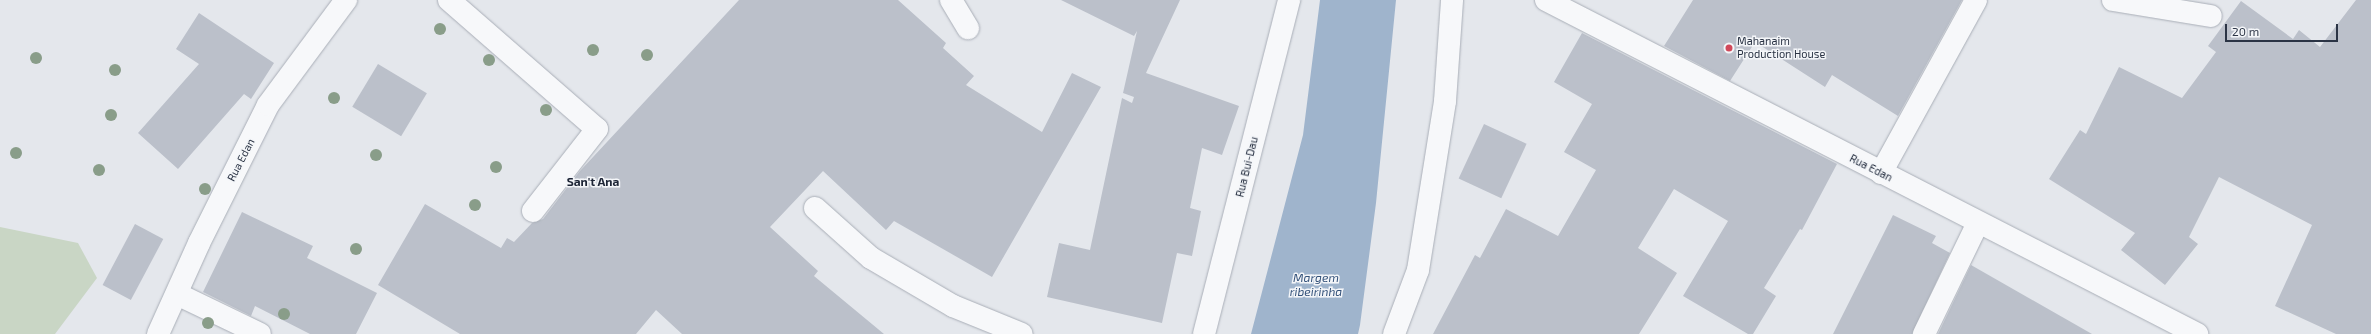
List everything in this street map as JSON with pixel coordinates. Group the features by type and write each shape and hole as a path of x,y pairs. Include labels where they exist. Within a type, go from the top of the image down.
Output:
{"street":[{"name":"Rua Edan","path":"158,334 199,243 268,105 346,0"},
{"path":"448,0 597,129 533,211"},
{"path":"952,0 968,28"},
{"name":"Rua Bui-Dau","path":"1204,334 1289,0"},
{"path":"1394,334 1418,270 1445,101 1452,0"},
{"name":"Rua Edan","path":"1546,0 1978,223 2197,334"},
{"path":"1881,173 1976,0"},
{"path":"2113,0 2211,16"},
{"path":"814,208 871,258 953,306 1022,334"},
{"path":"1924,334 1978,223"},
{"path":"177,294 260,334"}],"green space":[{"path":"0,227 78,243 97,278 55,334 0,334"}],"water":[{"name":"Margem ribeirinha","path":"1320,0 1396,0 1376,203 1360,325 1358,334 1251,334 1303,135"}],"building":[{"path":"739,0 898,0 946,43 943,48 974,76 966,85 1042,132 1072,73 1101,87 992,277 894,221 886,230 823,171 770,227 818,271 814,276 884,334 682,334 656,310 636,334 460,334 378,285 425,204 501,248 507,238 514,242 532,223 543,219 580,171"},
{"path":"1061,0 1180,0 1146,73 1239,106 1222,155 1202,148 1190,208 1201,211 1192,256 1177,253 1162,323 1047,297 1059,243 1090,250 1122,98 1132,103 1134,97 1123,93 1137,31 1134,36"},
{"path":"1693,0 1962,0 1898,116 1832,75 1825,87 1755,42 1730,81 1664,46"},
{"path":"2356,0 2371,0 2371,334 2336,334 2275,306 2312,225 2219,177 2189,237 2198,244 2165,285 2121,250 2135,233 2049,179 2080,130 2086,134 2119,67 2182,98 2216,52 2208,46 2241,1 2293,39 2299,30 2320,47"},
{"path":"199,13 274,63 251,99 244,94 178,169 138,133 199,64 176,49"},
{"path":"1582,33 1837,164 1802,230 1800,229 1764,288 1776,296 1753,334 1748,334 1683,296 1728,221 1674,189 1638,248 1677,273 1639,334 1433,334 1475,255 1480,258 1506,209 1558,236 1596,170 1564,152 1592,104 1554,82"},
{"path":"378,64 427,93 401,136 352,107"},
{"path":"1484,124 1527,144 1501,198 1459,178"},
{"path":"242,212 313,246 307,258 377,293 356,334 310,334 255,306 251,316 203,292"},
{"path":"1893,215 1936,236 1932,243 1950,253 1912,334 1833,334"},
{"path":"135,224 163,239 131,300 103,285"},
{"path":"1971,265 2092,334 1938,334"}],"place":[{"name":"Mahanaim Production House","path":"1729,48"}],"district":[{"name":"San't Ana","path":"593,182"}]}
